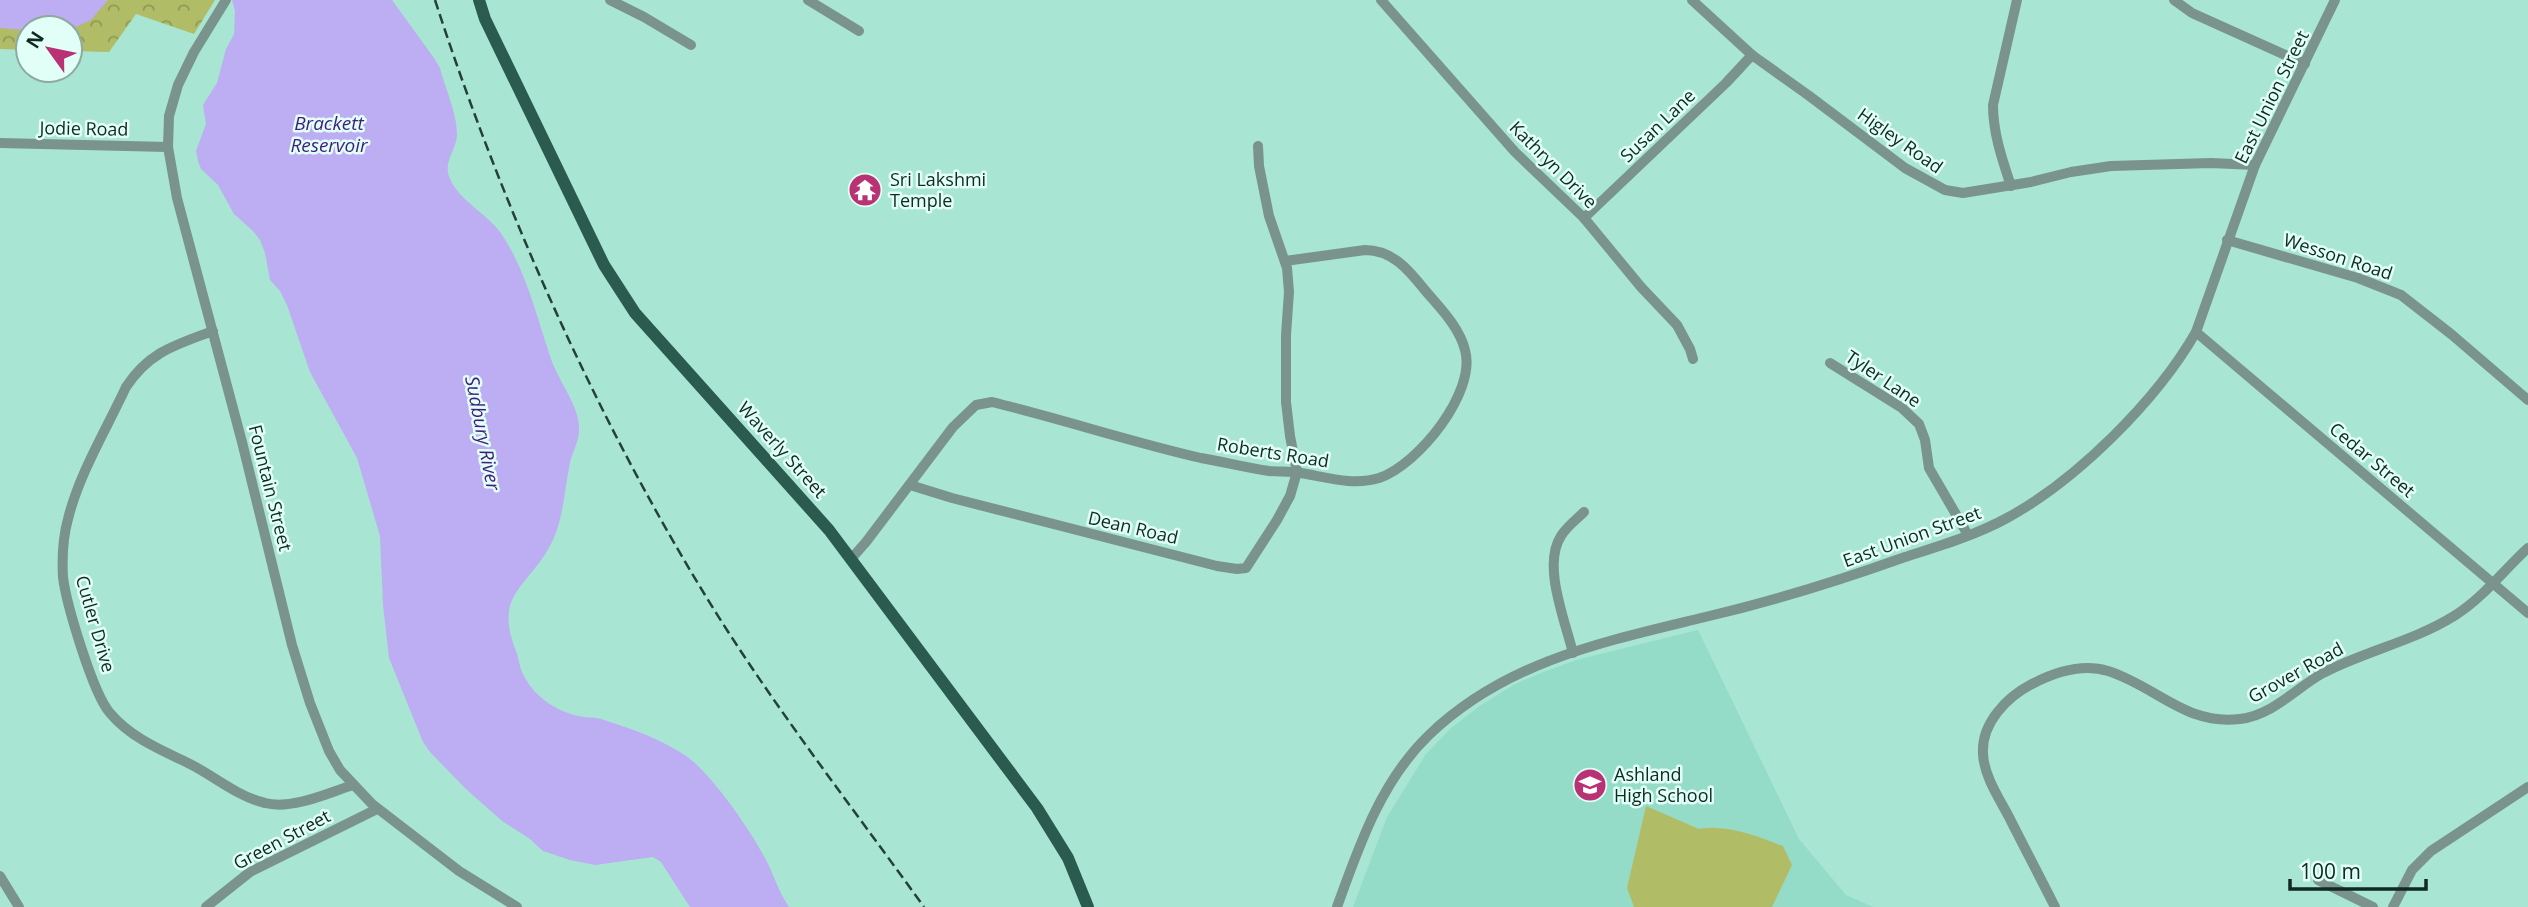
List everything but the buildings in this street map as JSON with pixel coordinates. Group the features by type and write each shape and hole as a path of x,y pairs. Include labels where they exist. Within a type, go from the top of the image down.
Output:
{"main road":[{"name":"Waverly Street","path":"479,0 485,19 563,182 618,289 641,320 806,502 851,559 1037,808 1068,858 1088,907"}],"street":[{"path":"610,0 691,45"},
{"path":"808,0 859,31"},
{"name":"Kathryn Drive","path":"1381,0 1515,152 1584,218 1676,325 1693,359"},
{"name":"Higley Road","path":"1692,0 1752,55 1905,168 1945,190 1963,193 2111,166 2211,163 2255,165"},
{"path":"2011,186 1999,150 1993,121 1993,105 2017,0"},
{"path":"2174,0 2192,12 2305,64"},
{"name":"East Union Street","path":"1337,907 1374,812 1401,767 1427,736 1475,697 1495,685 1525,670 1573,653 1770,602 1968,534 2007,518 2059,484 2080,466 2154,392 2184,354 2196,332 2255,165 2335,0"},
{"name":"Fountain Street","path":"225,1 194,52 178,85 169,117 168,147 177,198 303,680 329,751 353,785 377,809 459,871 517,907"},
{"name":"Susan Lane","path":"1584,218 1752,55"},
{"name":"Jodie Road","path":"0,143 168,147"},
{"path":"1258,146 1259,166 1269,216 1285,261 1289,292 1286,402 1297,472"},
{"name":"Wesson Road","path":"2227,240 2358,278 2401,295 2528,400"},
{"name":"Roberts Road","path":"851,559 953,427 976,405 992,402 1199,457 1269,471 1297,472 1356,482 1380,477 1404,462 1441,426 1457,400 1466,374 1466,352 1460,335 1417,279 1389,254 1378,250 1365,250 1285,261"},
{"name":"Cutler Drive","path":"213,331 170,347 154,356 134,374 125,387 82,480 68,519 64,545 63,578 77,632 90,673 107,710 144,742 248,797 267,804 305,799 353,785"},
{"name":"Cedar Street","path":"2196,332 2528,612"},
{"name":"Tyler Lane","path":"1830,363 1902,408 1919,424 1925,440 1929,468 1968,534"},
{"name":"Dean Road","path":"910,485 1076,531 1237,569 1245,568 1253,559 1290,496 1297,472"},
{"path":"1573,653 1553,574 1553,558 1560,537 1584,512"},
{"name":"Grover Road","path":"2055,907 1992,785 1983,753 1986,733 1993,719 2017,692 2059,672 2098,668 2118,674 2196,716 2228,720 2254,716 2275,706 2335,667 2442,623 2465,609 2528,548"},
{"path":"2393,907 2406,880 2431,851 2528,788"},
{"name":"Green Street","path":"206,907 250,872 377,809"},
{"path":"0,876 19,907"},
{"path":"2318,880 2373,907"}],"shaded area":[{"name":"Ashland High School","path":"1698,630 1799,839 1846,895 1873,907 1353,907 1387,817 1426,754 1450,729 1515,684 1541,673 1576,660"}],"green space":[{"path":"0,0 215,0 194,34 136,14 109,52 84,51 84,14 14,14 14,50 0,49"},
{"path":"1646,806 1699,829 1731,830 1783,846 1792,865 1772,907 1634,907 1627,888"}],"water":[{"path":"0,0 108,0 91,20 84,23 84,14 14,14 14,29 0,28"},
{"name":"Brackett Reservoir","path":"232,0 392,0 434,58 440,68 456,126 456,140 448,167 450,179 460,194 494,225 509,246 530,294 554,367 578,419 578,438 555,535 542,559 516,592 511,603 510,632 523,673 534,691 557,708 574,715 601,719 646,735 667,744 696,764 719,789 751,834 789,907 690,907 661,862 653,857 595,865 543,851 502,821 466,789 423,742 389,658 380,536 357,458 310,372 287,305 270,280 260,240 234,214 218,185 201,169 198,161 196,151 206,124 203,105 217,83 226,49 234,34 235,11"}],"railway":[{"path":"435,0 489,153 520,230 588,381 625,454 664,526 730,635 924,907"}],"place":[{"name":"Sri Lakshmi Temple","path":"865,190"},
{"name":"Ashland High School","path":"1590,785"}],"water label":[{"name":"Sudbury River","path":"483,433"}]}
